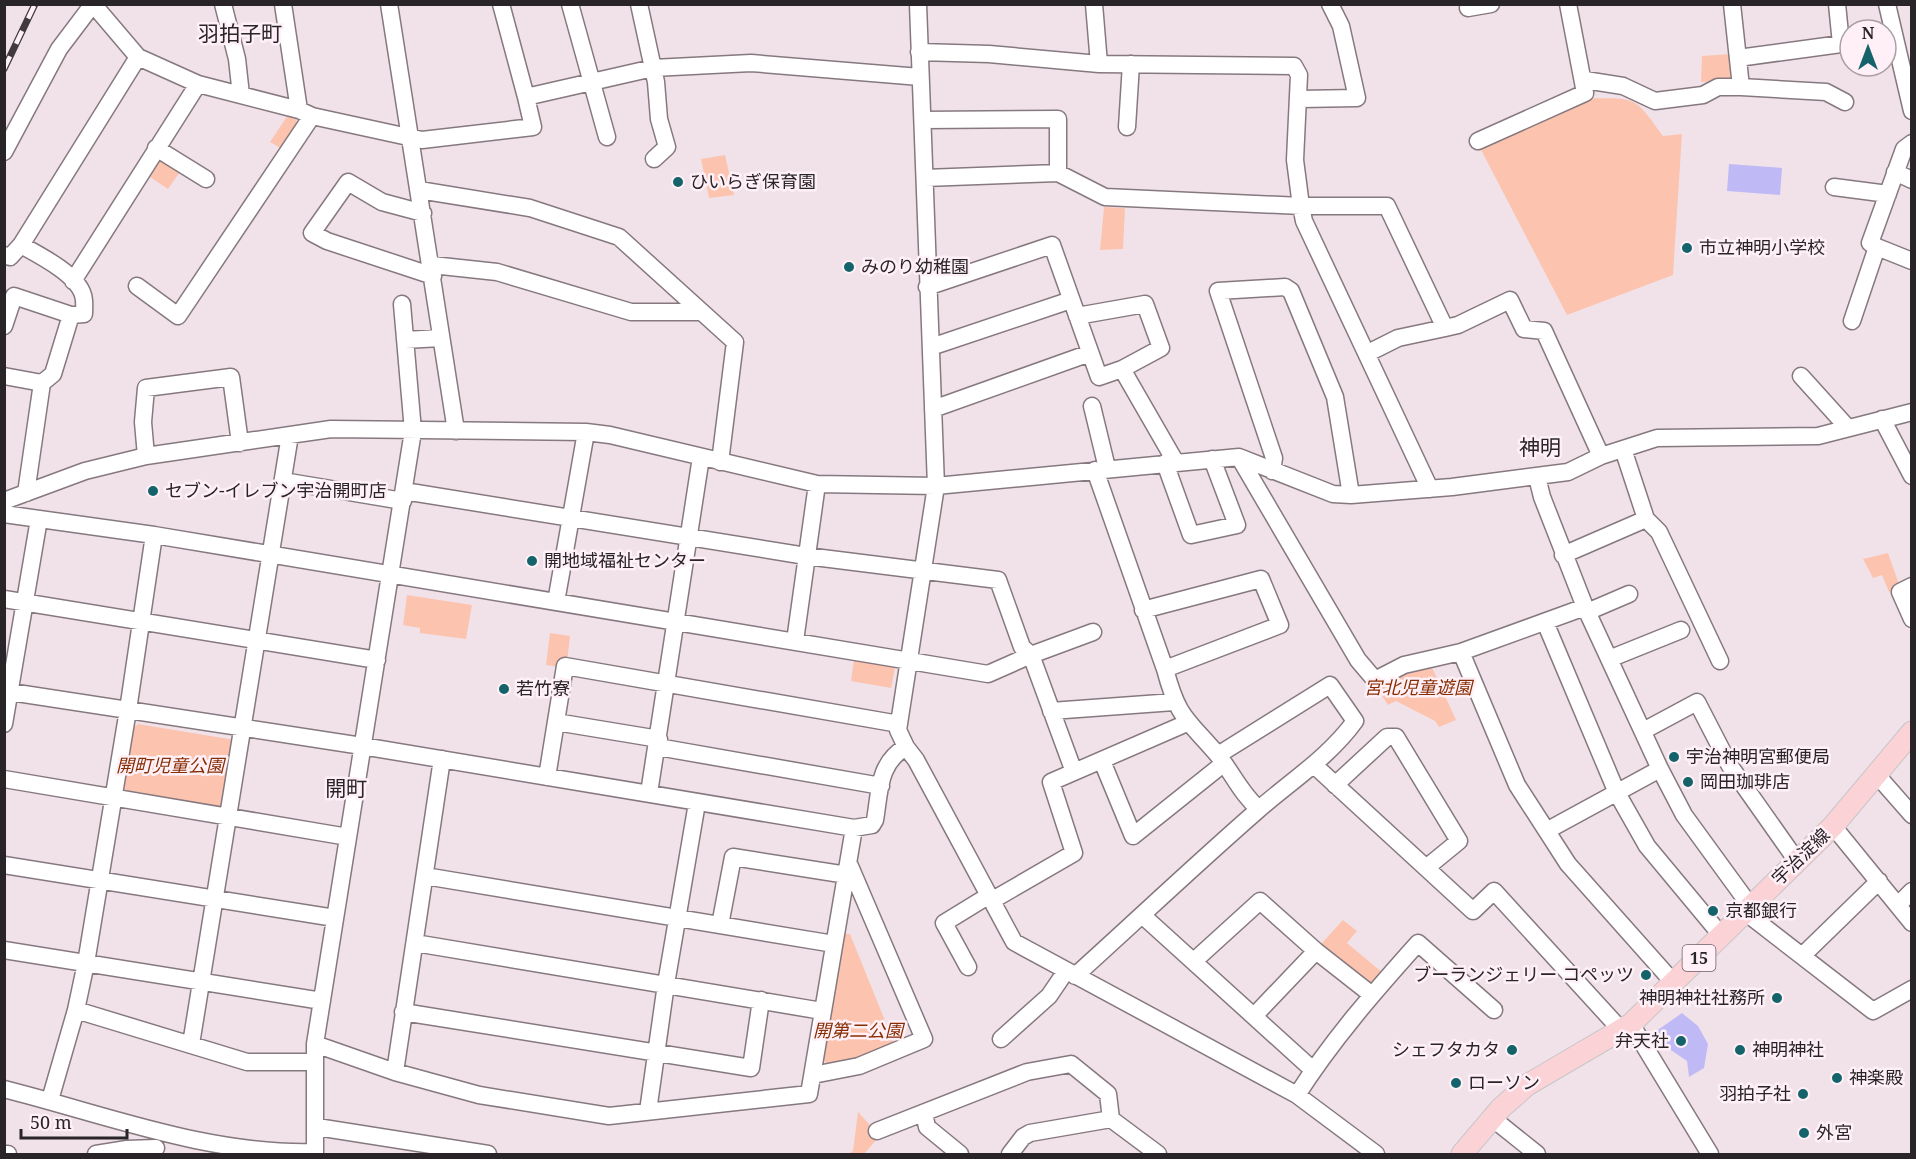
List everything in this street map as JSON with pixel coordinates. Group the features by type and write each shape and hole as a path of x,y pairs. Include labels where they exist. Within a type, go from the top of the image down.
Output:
{"main road":[{"name":"宇治淀線","path":"1462,1155 1492,1118 1527,1084 1626,1027 1833,825 1911,732"}],"street":[{"path":"4,152 58,49 93,4 109,11 138,57 198,84 305,113 422,140 533,127 501,4"},
{"path":"223,4 235,50 241,95"},
{"path":"137,286 178,316 305,113 283,4"},
{"path":"389,4 456,431"},
{"path":"570,4 607,137"},
{"path":"639,4 653,68 659,119 667,147 654,159"},
{"path":"918,4 936,486 911,660 899,724 900,738 916,760 1014,942 1297,1095 1376,1155"},
{"path":"1094,4 1099,64"},
{"path":"1300,99 1357,98 1341,26 1330,4"},
{"path":"1468,8 1491,4"},
{"path":"1478,141 1585,93 1585,80 1569,4"},
{"path":"1732,4 1742,87"},
{"path":"1738,58 1841,44 1837,4"},
{"path":"1887,4 1911,111"},
{"path":"919,52 989,54 1099,64 1294,66 1299,75 1300,99 1295,160 1304,221 1430,489"},
{"path":"4,255 10,257 21,245 138,57"},
{"path":"526,97 653,68 751,63 920,77"},
{"path":"1127,127 1131,64"},
{"path":"1585,80 1623,86 1655,101 1703,95 1718,87 1742,87 1826,92 1845,102"},
{"path":"73,281 198,84"},
{"path":"923,120 1058,119 1058,173"},
{"path":"1911,143 1904,148 1870,243 1911,261"},
{"path":"156,148 206,179"},
{"path":"1895,172 1911,180"},
{"path":"925,178 1058,173 1105,197 1301,206 1387,206 1444,328"},
{"path":"423,213 382,202 348,182 312,233 327,241 432,270 497,272 631,312 702,312"},
{"path":"1843,184 1888,194"},
{"path":"419,190 530,207 620,237 735,342 720,462"},
{"path":"4,326 14,296 71,315 84,314 83,294 73,281 53,262 21,245"},
{"path":"927,287 1052,245 1071,300 1099,377 1122,369 1161,348 1145,304 1077,316"},
{"path":"1852,321 1877,248"},
{"path":"1272,471 1274,458 1218,291 1285,287 1291,291 1335,397 1351,495"},
{"path":"931,347 1071,300"},
{"path":"1368,353 1398,338 1458,325 1510,300 1524,328 1544,331 1601,456"},
{"path":"4,1089 199,1143 278,1153 315,1153 317,1127 315,1044 413,431 402,304"},
{"path":"26,493 42,383 53,374 71,315"},
{"path":"405,340 441,338"},
{"path":"933,409 1090,353"},
{"path":"1122,369 1170,462 1191,535 1237,525 1212,459"},
{"path":"4,375 42,383"},
{"path":"1801,376 1848,428"},
{"path":"146,456 143,422 146,388 231,377 240,443"},
{"path":"1092,406 1101,469 1143,610 1165,669 1173,702 1187,723 1221,759 1250,801 1259,809"},
{"path":"4,501 85,471 146,456 332,429 586,432 610,435 817,484 936,486 1239,457 1333,494 1351,495 1430,489 1568,472 1601,456 1657,438 1818,436 1911,412"},
{"path":"1882,419 1911,476"},
{"path":"556,602 586,432"},
{"path":"191,1044 290,435"},
{"path":"1623,449 1646,519 1659,532 1720,661"},
{"path":"649,793 701,457"},
{"path":"1239,457 1358,660 1375,680 1404,665 1461,652 1629,594"},
{"path":"1537,477 1563,555 1586,610 1660,769 1684,815 1748,910 1802,956 1873,1011 1911,989"},
{"path":"283,481 571,519 806,556 998,580 1022,647 1030,655 1074,772"},
{"path":"795,641 817,484"},
{"path":"4,514 154,535 988,674 1030,655 1093,632"},
{"path":"4,724 7,692 26,602 39,519"},
{"path":"1563,555 1646,519"},
{"path":"50,1100 76,1010 86,963 154,535"},
{"path":"1143,610 1262,579 1280,625 1165,669"},
{"path":"1911,586 1900,592 1911,619"},
{"path":"4,599 377,660"},
{"path":"1545,622 1617,793 1647,846 1721,935"},
{"path":"1609,659 1681,630"},
{"path":"1461,652 1517,785 1568,864 1673,982"},
{"path":"547,777 565,666 899,724"},
{"path":"1001,1039 1071,974 1142,915 1259,809 1314,765 1344,737 1355,721 1330,685 1221,759 1133,836 1102,761"},
{"path":"7,692 362,746 854,828 869,827 875,820 886,766 892,755 906,747"},
{"path":"1052,711 1173,702"},
{"path":"1643,731 1697,702 1730,766 1797,861"},
{"path":"556,722 881,786"},
{"path":"968,967 944,923 1074,853 1050,782 1187,723"},
{"path":"1335,785 1387,737 1396,737 1459,841 1426,868"},
{"path":"395,1072 442,759"},
{"path":"1314,765 1473,911 1494,891 1626,1027 1710,1155"},
{"path":"1548,830 1660,769"},
{"path":"1876,774 1911,815"},
{"path":"4,779 348,837"},
{"path":"648,1111 666,984 697,803"},
{"path":"1833,825 1911,923"},
{"path":"315,1044 395,1072 479,1095 609,1116 809,1094 854,828"},
{"path":"720,925 733,857 848,869"},
{"path":"4,865 216,897 335,918"},
{"path":"813,1075 859,1066 924,1039 848,869"},
{"path":"425,876 834,944"},
{"path":"1802,956 1879,881"},
{"path":"1898,905 1911,891"},
{"path":"1194,961 1260,901 1316,951 1372,995"},
{"path":"1142,915 1313,1070"},
{"path":"415,943 822,1011"},
{"path":"1297,1095 1313,1070 1372,995 1418,943 1494,1010"},
{"path":"4,950 322,1001"},
{"path":"1254,1016 1316,951"},
{"path":"403,1012 751,1068 761,1000"},
{"path":"76,1010 247,1062 315,1062"},
{"path":"877,1131 1027,1072 1071,1064 1108,1094 1111,1119 1158,1155"},
{"path":"924,1113 927,1127 960,1155"},
{"path":"1492,1118 1537,1155"},
{"path":"1018,1152 1023,1137 1030,1133 1111,1119"},
{"path":"317,1127 488,1155"},
{"path":"96,1155 127,1149 156,1148"}],"green space":[{"path":"1731,54 1734,74 1730,81 1701,82 1702,56"},
{"path":"1586,98 1625,99 1639,106 1663,136 1682,134 1673,275 1567,315 1479,146"},
{"path":"288,115 296,119 297,125 282,149 270,142"},
{"path":"161,155 182,169 168,189 147,175"},
{"path":"725,155 734,195 709,198 701,159"},
{"path":"1104,207 1125,208 1123,249 1100,250"},
{"path":"1888,553 1900,587 1889,592 1882,575 1873,578 1863,559"},
{"path":"407,595 472,605 466,639 420,633 420,628 403,625"},
{"path":"550,633 570,636 567,662 561,667 546,665"},
{"path":"854,659 892,664 895,668 891,688 851,681"},
{"name":"宮北児童遊園","path":"1430,663 1456,720 1439,727 1435,721 1396,701 1388,705 1377,688 1408,669"},
{"name":"開町児童公園","path":"138,724 235,740 227,811 121,794 133,728"},
{"path":"1343,920 1357,931 1347,943 1383,973 1375,983 1366,982 1321,944"},
{"name":"開第二公園","path":"843,933 850,934 896,1048 828,1066 823,1059"},
{"path":"858,1112 880,1136 864,1154 849,1154 853,1151"}],"shaded area":[{"path":"1729,164 1782,168 1780,195 1727,191"},
{"path":"1682,1013 1698,1026 1708,1044 1704,1068 1689,1077 1687,1061 1665,1046 1655,1032"}],"railway":[{"path":"4,69 35,4"}],"place":[{"name":"ひいらぎ保育園","path":"678,182"},
{"name":"市立神明小学校","path":"1687,248"},
{"name":"みのり幼稚園","path":"849,267"},
{"name":"セブン-イレブン宇治開町店","path":"153,491"},
{"name":"開地域福祉センター","path":"532,561"},
{"name":"若竹寮","path":"504,689"},
{"name":"宇治神明宮郵便局","path":"1674,757"},
{"name":"岡田珈琲店","path":"1688,782"},
{"name":"京都銀行","path":"1713,911"},
{"name":"ブーランジェリー コペッツ","path":"1646,975"},
{"name":"神明神社社務所","path":"1777,998"},
{"name":"弁天社","path":"1681,1041"},
{"name":"シェフタカタ","path":"1512,1050"},
{"name":"神明神社","path":"1740,1050"},
{"name":"神楽殿","path":"1837,1078"},
{"name":"ローソン","path":"1456,1083"},
{"name":"羽拍子社","path":"1803,1094"},
{"name":"外宮","path":"1804,1133"}],"district":[{"name":"羽拍子町","path":"240,34"},
{"name":"神明","path":"1540,448"},
{"name":"開町","path":"346,789"}]}
